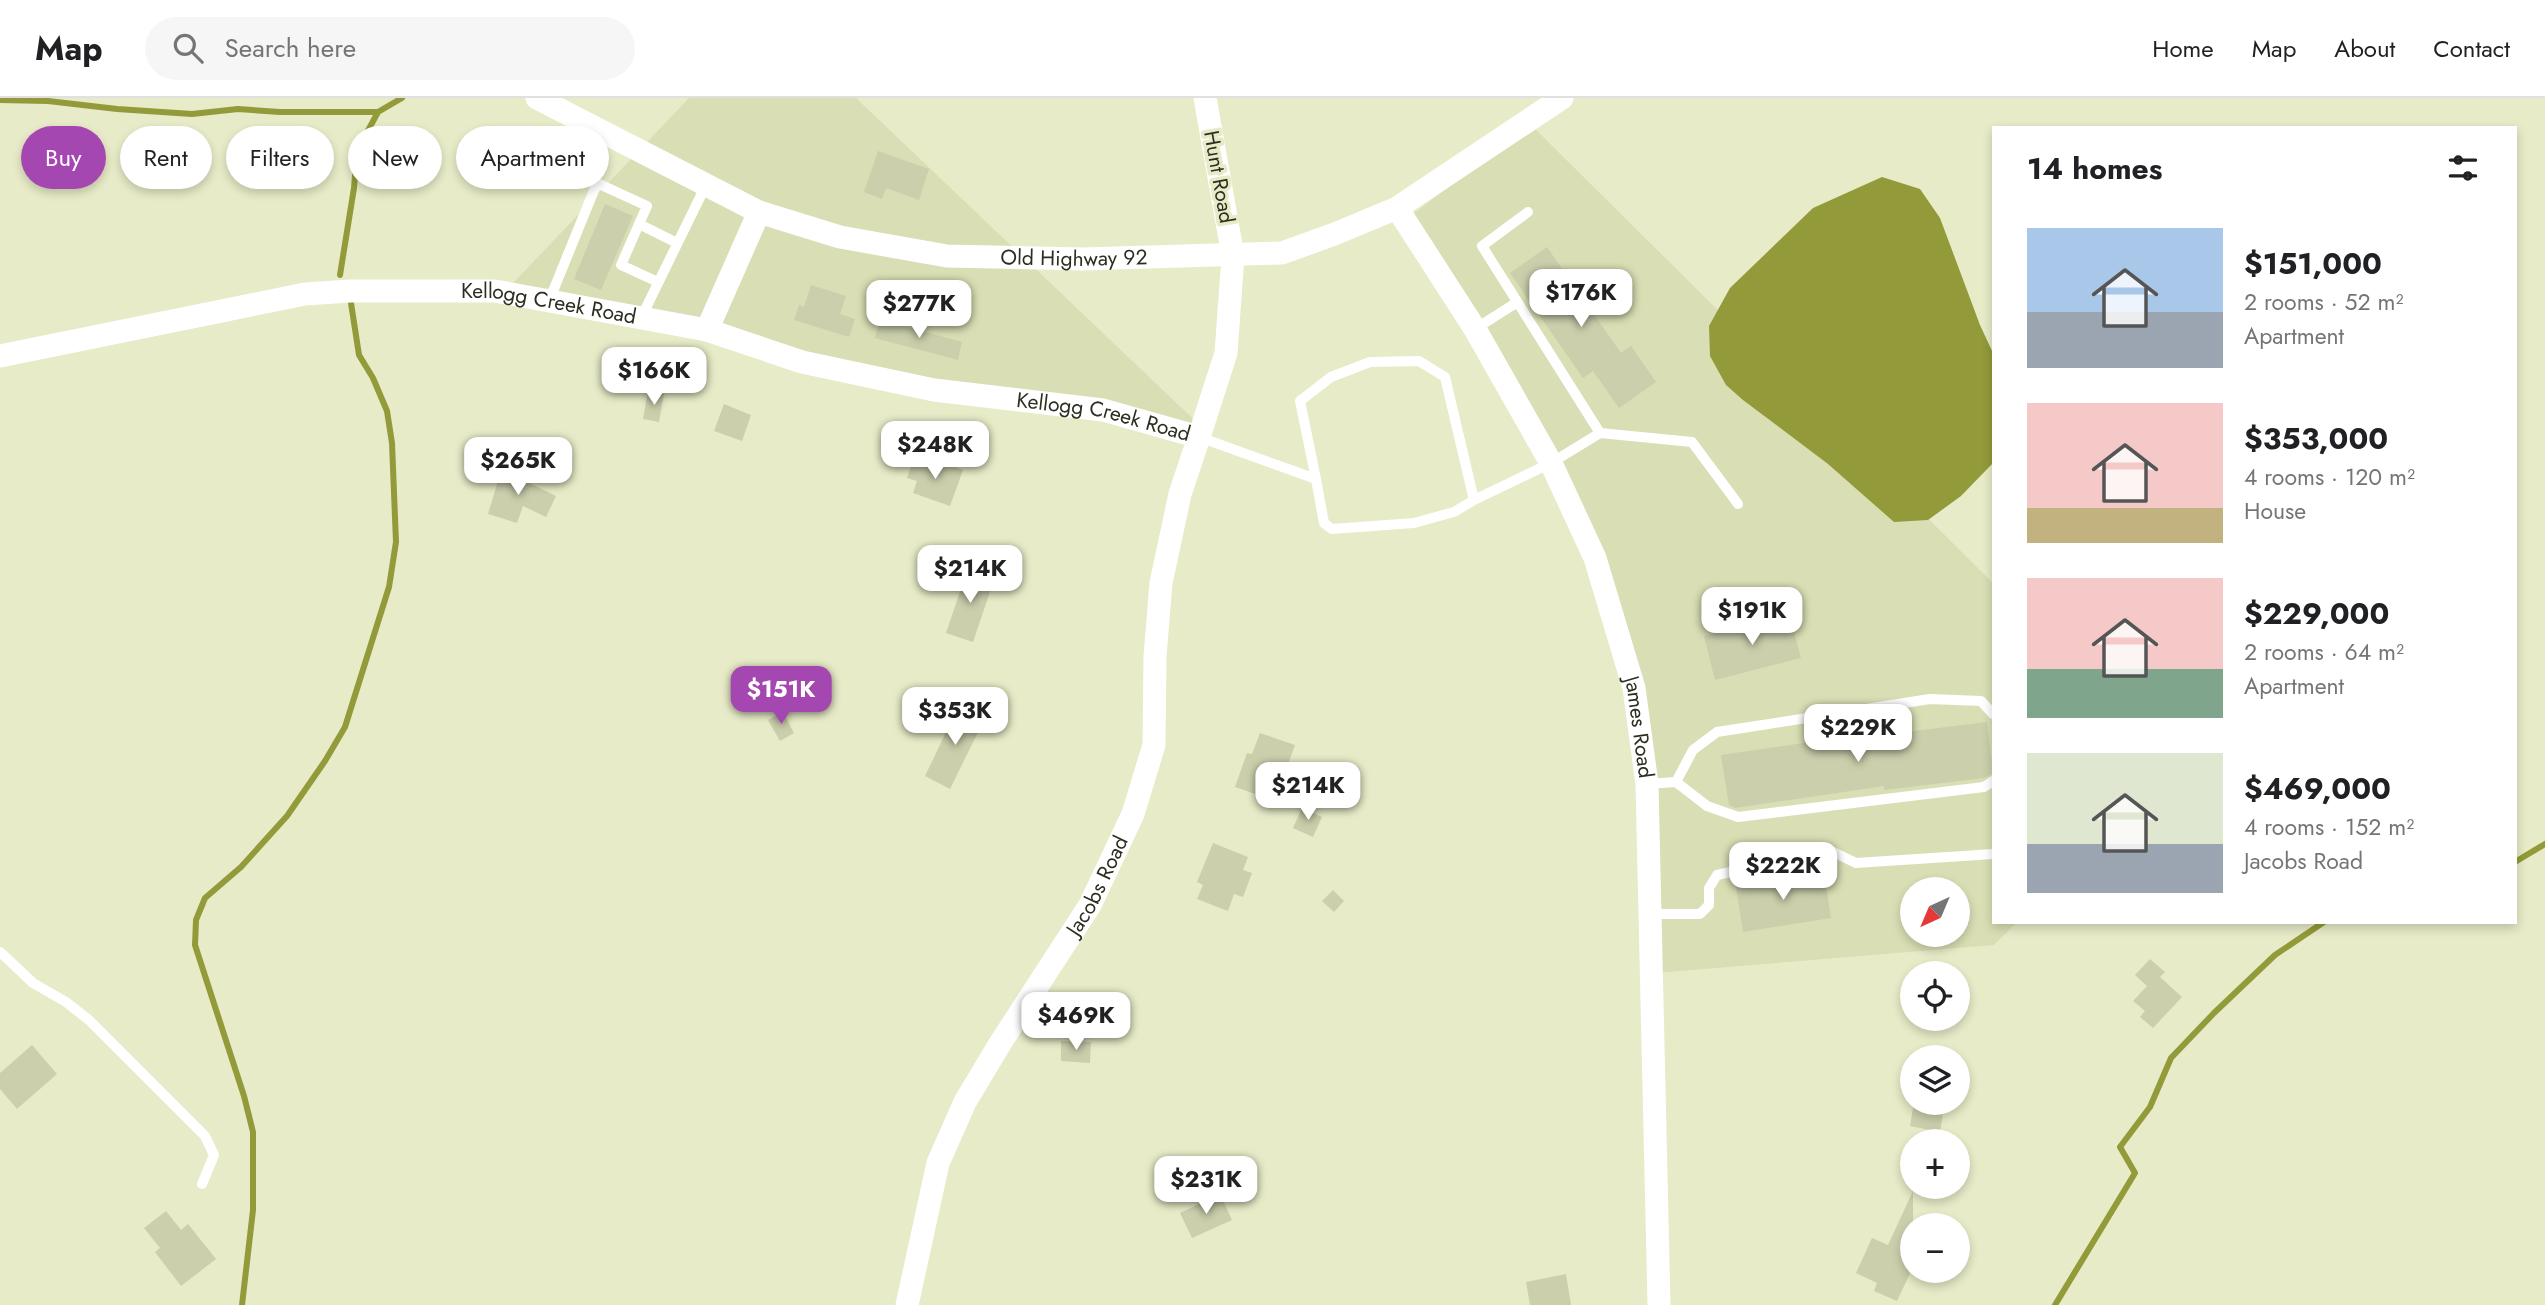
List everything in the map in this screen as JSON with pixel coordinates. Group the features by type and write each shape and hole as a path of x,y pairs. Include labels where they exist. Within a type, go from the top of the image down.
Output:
{"street":[{"name":"Old Highway 92","path":"537,98 759,212 840,237 947,256 1083,259 1282,253 1397,208 1562,98"},
{"name":"Hunt Road","path":"1205,98 1233,256"},
{"name":"James Road","path":"1397,208 1475,329 1551,463 1595,558 1634,688 1647,784 1659,1305"},
{"path":"707,330 759,212"},
{"name":"Kellogg Creek Road","path":"0,356 305,294 350,290 495,291 707,330 802,362 934,390 1103,410 1199,437 1226,354 1233,256"},
{"name":"Jacobs Road","path":"907,1305 938,1163 965,1102 1090,905 1133,814 1154,746 1155,656 1161,583 1180,494 1199,437"}],"lane":[{"path":"549,301 597,184 647,206 621,265 658,282"},
{"path":"641,318 706,185"},
{"path":"1528,212 1482,246 1600,433"},
{"path":"639,224 677,243"},
{"path":"1475,329 1517,303"},
{"path":"1474,500 1445,377 1419,361 1370,362 1331,377 1300,401 1324,523 1332,529 1414,523 1454,512 1551,463 1600,433 1692,442 1738,504"},
{"path":"1199,437 1316,479"},
{"path":"1676,782 1693,750 1717,732 1930,699 1981,701 1992,713"},
{"path":"1647,784 1676,782 1707,806 1738,817 1984,787 1992,782"},
{"path":"1650,914 1700,915 1709,905 1709,888 1717,875 1829,850 1856,863 1992,854"},
{"path":"0,952 33,983 66,1002 89,1020 205,1136 214,1155 202,1184"}],"shaded area":[{"path":"689,98 856,98 1210,435 498,299 603,189 609,189 609,182"},
{"path":"1521,115 1992,582 1992,924 2015,924 1994,945 1970,947 1970,877 1900,877 1900,947 1970,947 1655,973 1632,655 1555,461 1409,217 1470,171"},
{"path":"1882,177 1920,189 1940,218 1992,351 1992,464 1961,496 1928,520 1894,522 1828,464 1726,385 1710,356 1709,326 1730,288 1813,208"}],"building":[{"path":"878,151 929,169 919,200 886,188 882,199 864,192"},
{"path":"605,204 633,216 601,290 574,279"},
{"path":"1547,247 1621,353 1631,346 1656,382 1619,408 1593,371 1583,378 1510,273"},
{"path":"811,285 846,296 840,314 855,319 849,337 794,320 799,305 804,307"},
{"path":"880,320 962,342 958,360 875,338"},
{"path":"648,391 664,394 659,422 643,419"},
{"path":"724,404 751,415 742,441 714,431"},
{"path":"914,458 934,466 937,460 963,470 950,506 913,493 917,481 907,478"},
{"path":"502,468 531,477 529,483 556,496 546,517 523,506 517,523 488,514"},
{"path":"968,568 995,577 973,642 946,633"},
{"path":"1789,614 1801,658 1715,680 1704,636"},
{"path":"959,705 985,718 950,789 925,776"},
{"path":"783,712 794,733 780,741 768,720"},
{"path":"1987,722 1992,774 1984,778 1884,790 1884,786 1735,808 1729,805 1721,755 1873,733 1874,736"},
{"path":"1260,733 1295,745 1287,767 1282,765 1270,799 1235,787 1247,753 1252,754"},
{"path":"1302,808 1322,817 1313,837 1293,828"},
{"path":"1213,843 1248,857 1243,870 1252,873 1243,897 1234,894 1228,911 1197,899 1203,885 1197,882"},
{"path":"1824,873 1831,918 1743,932 1736,887"},
{"path":"1333,890 1344,901 1334,912 1322,901"},
{"path":"2150,959 2165,972 2160,977 2182,997 2153,1028 2140,1017 2145,1011 2133,1001 2147,986 2135,975"},
{"path":"1061,1041 1091,1042 1090,1063 1061,1061"},
{"path":"32,1045 57,1074 17,1109 0,1089 0,1073"},
{"path":"1912,1115 1943,1115 1940,1129 1910,1126"},
{"path":"1220,1194 1232,1220 1192,1238 1180,1213"},
{"path":"1909,1199 1913,1199 1913,1213 1903,1213"},
{"path":"166,1211 181,1230 188,1224 216,1259 181,1286 155,1252 160,1248 144,1228"},
{"path":"1900,1219 1900,1283 1905,1283 1897,1301 1874,1291 1877,1283 1856,1273 1872,1238 1888,1245"},
{"path":"1566,1274 1571,1305 1530,1305 1526,1282"}],"waterway":[{"path":"340,275 357,151 378,112 402,98"},
{"path":"0,100 48,101 192,114 238,109 378,112"},
{"path":"242,1305 253,1210 253,1132 195,945 196,920 205,898 241,867 287,816 345,727 389,587 396,542 392,443 387,411 373,378 359,355 351,303"},
{"path":"2517,861 2545,844"},
{"path":"2055,1305 2135,1173 2120,1147 2150,1107 2171,1058 2275,955 2321,924"}]}
